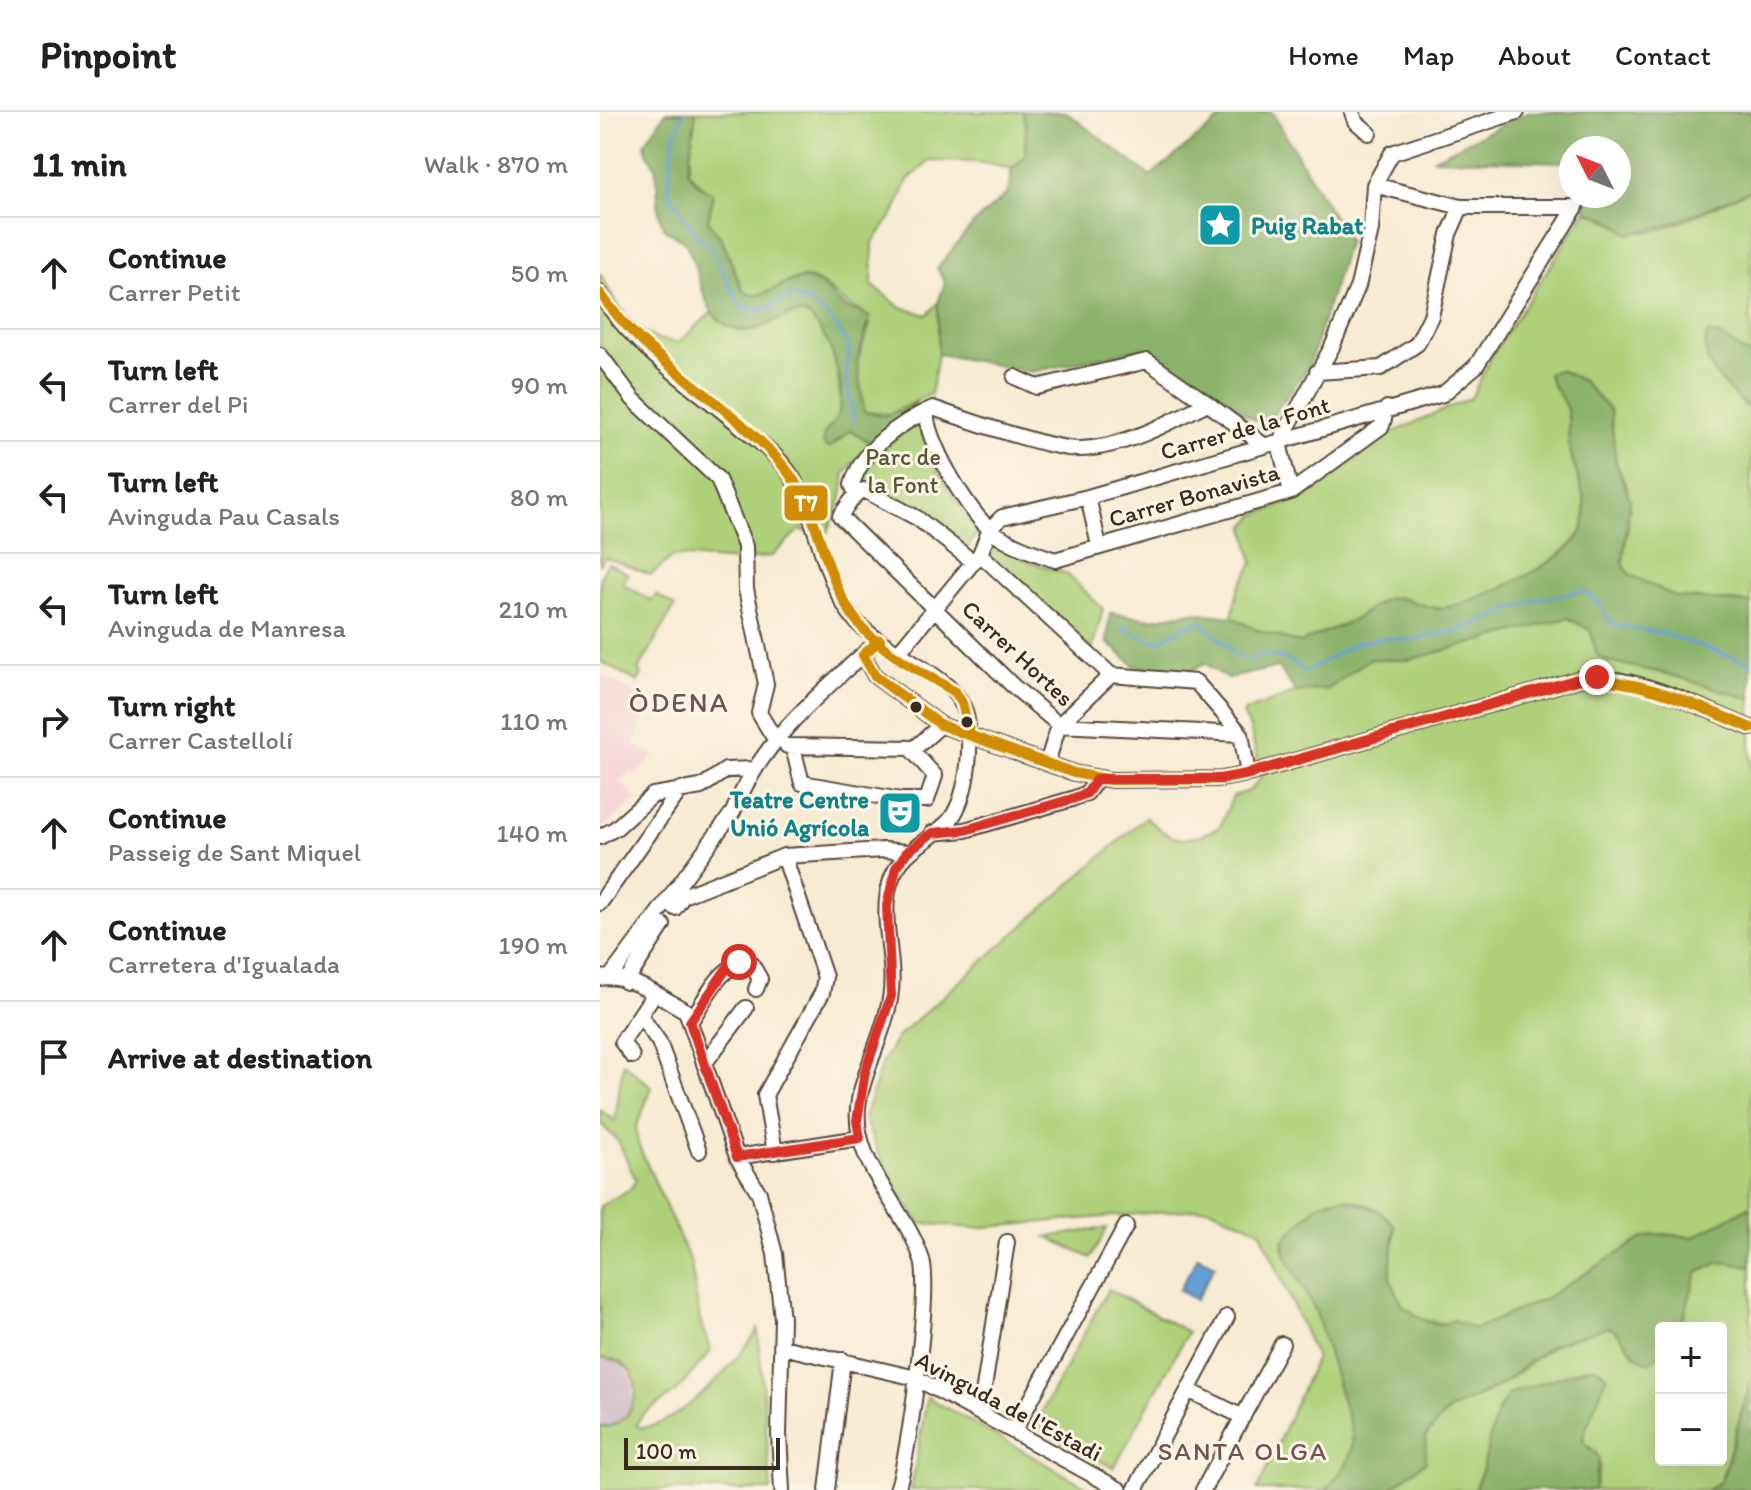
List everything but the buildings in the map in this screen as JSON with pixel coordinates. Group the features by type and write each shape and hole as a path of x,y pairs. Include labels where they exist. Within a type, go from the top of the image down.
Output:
{"street":[{"path":"1352,112 1355,121 1369,133"},
{"path":"1272,444 1317,372 1358,286 1371,230 1374,185 1392,153 1517,112"},
{"path":"1317,372 1381,368 1417,344 1431,316 1449,234 1461,207 1374,185"},
{"name":"Carrer de la Font","path":"990,529 1002,517 1088,497 1443,394 1476,366 1576,207 1461,207"},
{"path":"600,293 631,332 764,446 788,471 843,600 855,620 955,692 962,703 970,734 958,801 950,820 907,852 890,884 887,906 891,996 865,1072 857,1121 860,1138 877,1179 922,1260 925,1287 916,1378 897,1490"},
{"path":"600,355 633,399 718,479 728,496 745,546 746,589 766,684 759,713 776,741 793,748 915,748 941,725"},
{"path":"1015,377 1037,387 1147,361 1272,444 1291,492"},
{"path":"1207,403 1170,422 1115,443 1079,449 933,408 862,460 852,485 860,492 917,518 976,558 1111,675 1196,682 1241,734 1248,774"},
{"name":"Carrer Bonavista","path":"990,529 1021,548 1055,560 1291,492 1382,426 1387,408"},
{"path":"898,653 976,558 990,529 954,481 929,428 927,411"},
{"name":"Carrer Hortes","path":"860,492 840,516 1012,685 1059,725 1241,734"},
{"path":"1088,497 1099,546"},
{"path":"782,1490 779,1434 782,1347 775,1254 759,1193 737,1157 686,1011 626,982 606,977 733,812 744,783 776,741 831,681 880,640"},
{"path":"863,655 875,676 941,725 1097,779 1221,779 1248,774 1579,679 1597,677 1634,683 1751,728"},
{"path":"1047,763 1059,725 1111,675"},
{"path":"793,748 802,783 901,800 927,800 935,776 910,748"},
{"path":"600,837 616,828 653,795 701,787 726,770 755,769"},
{"path":"932,833 965,830 1072,799 1087,793 1097,779"},
{"path":"600,903 681,789"},
{"path":"626,982 683,896 784,856 884,850 907,852"},
{"path":"775,1152 765,1095 822,993 825,977 784,856"},
{"path":"690,1022 727,968 739,962 751,963 760,979 756,989"},
{"path":"632,1056 622,1042 654,994"},
{"path":"704,1064 746,1008"},
{"path":"640,1015 659,1042 699,1151"},
{"path":"737,1157 860,1138"},
{"path":"1014,1431 1126,1226"},
{"path":"980,1413 1007,1242"},
{"path":"1135,1490 1227,1317"},
{"path":"1203,1490 1282,1344"},
{"name":"Avinguda de l'Estadi","path":"782,1347 916,1378 1120,1490"},
{"path":"827,1490 843,1360"},
{"path":"1188,1390 1243,1417"}],"shaded area":[{"path":"600,674 650,702 634,744 655,755 636,775 630,771 620,781 637,799 600,830"},
{"path":"600,1357 624,1365 633,1384 632,1412 613,1427 600,1427"}],"green space":[{"path":"666,112 696,112 688,171 698,185 713,193 708,221 721,238 743,291 759,295 791,281 808,279 825,287 847,308 870,318 857,362 864,412 884,416 916,403 913,411 870,443 851,430 829,448 824,445 825,432 839,413 841,388 829,347 807,315 789,315 763,327 743,330 732,328 713,314 686,244 665,229 660,219 656,172 645,143"},
{"path":"696,112 1023,112 1025,157 1012,169 978,162 930,161 908,180 894,213 873,242 872,285 900,307 927,315 938,303 938,354 931,394 890,414 864,412 857,362 870,324 862,311 846,304 811,279 795,279 757,295 743,291 721,238 708,221 713,199 688,171"},
{"path":"1023,112 1066,112 1150,176 1229,112 1272,112 1348,241 1309,366 1265,426 1140,349 1032,372 938,354 938,303 945,283 937,268 974,223 1008,193 1012,169 1025,157"},
{"path":"1528,112 1751,112 1751,190 1668,225 1629,234 1609,219 1586,211 1586,208 1631,208 1631,136 1559,136 1559,162 1432,159"},
{"path":"1751,190 1751,356 1741,351 1707,360 1722,383 1751,411 1751,603 1675,597 1629,574 1623,563 1628,525 1627,487 1616,463 1610,411 1560,370 1548,374 1567,410 1569,447 1583,495 1585,515 1578,537 1564,551 1522,578 1455,606 1441,608 1401,598 1387,599 1351,621 1300,643 1257,630 1232,617 1238,589 1253,563 1245,527 1256,514 1307,496 1389,434 1471,398 1492,355 1586,211 1625,229 1650,231 1679,223"},
{"path":"600,273 631,321 652,337 665,341 679,342 712,312 737,330 756,329 801,313 820,327 832,350 838,377 840,407 834,445 851,430 870,443 845,473 842,498 827,534 799,530 772,556 737,561 673,556 651,575 605,557 600,564"},
{"path":"1707,333 1719,335 1751,356 1751,411 1725,386 1711,367 1705,345"},
{"path":"1560,370 1583,381 1610,411 1616,463 1630,500 1623,563 1629,574 1675,597 1751,603 1751,699 1667,674 1607,661 1597,655 1590,630 1568,618 1408,660 1369,659 1328,689 1296,692 1278,667 1227,679 1205,663 1186,673 1135,666 1107,642 1110,613 1151,619 1192,612 1232,617 1257,630 1300,643 1354,620 1385,599 1398,597 1438,609 1452,606 1506,586 1548,563 1578,538 1585,515 1583,495 1569,447 1567,410 1548,373"},
{"name":"Parc de la Font","path":"917,421 940,476 978,532 965,552 917,512 861,479 866,463"},
{"path":"998,540 1025,560 1067,574 1103,609 1092,650 987,554"},
{"path":"608,563 628,574 623,584 652,601 656,595 675,606 638,671 642,674 638,682 600,661 600,578"},
{"path":"1568,618 1591,630 1597,655 1607,661 1667,674 1751,699 1751,1206 1694,1237 1664,1234 1643,1238 1544,1299 1475,1329 1421,1318 1399,1305 1390,1274 1394,1224 1364,1203 1345,1199 1328,1200 1288,1235 1283,1247 1316,1312 1352,1432 1352,1449 1342,1471 1326,1490 1257,1490 1316,1358 1260,1230 1209,1208 974,1228 920,1223 888,1176 864,1118 882,1063 897,1037 1146,817 1165,833 1180,838 1197,836 1220,827 1233,796 1249,791 1262,777 1250,728 1243,714 1246,711 1296,692 1328,689 1369,659 1408,660"},
{"path":"623,1063 652,1087 636,1128 638,1144 691,1263 700,1320 711,1351 676,1392 642,1415 636,1425 641,1428 656,1424 690,1404 723,1374 758,1329 771,1490 600,1490 600,1427 612,1425 630,1411 636,1389 628,1369 617,1361 600,1357 600,1206 630,1189 636,1180 618,1141 600,1123 600,1110 615,1121"},
{"path":"1343,1198 1377,1210 1394,1224 1390,1278 1403,1306 1427,1322 1443,1325 1453,1320 1475,1329 1544,1299 1643,1238 1656,1234 1694,1237 1751,1206 1751,1266 1720,1262 1697,1273 1682,1322 1655,1322 1655,1358 1649,1363 1637,1356 1620,1335 1608,1327 1551,1345 1500,1385 1446,1412 1426,1436 1426,1461 1389,1490 1326,1490 1342,1471 1349,1456 1352,1432 1316,1312 1285,1254 1283,1240 1320,1203"},
{"path":"1107,1228 1091,1258 1047,1237"},
{"path":"1720,1262 1751,1266 1751,1380 1727,1459 1727,1322 1682,1322 1697,1273"},
{"path":"1108,1289 1188,1332 1114,1468 1034,1426"},
{"path":"1601,1327 1616,1330 1635,1355 1655,1359 1655,1466 1725,1466 1720,1482 1707,1490 1594,1490 1600,1466 1596,1451 1584,1443 1583,1436 1607,1376 1602,1370 1589,1367 1511,1393 1498,1410 1486,1460 1474,1490 1389,1490 1420,1464 1426,1436 1441,1418 1496,1388 1568,1337"},
{"path":"1596,1367 1607,1376 1583,1436 1584,1443 1599,1458 1594,1490 1474,1490 1497,1414 1511,1393"},
{"path":"1751,1380 1751,1490 1707,1490 1720,1482"},
{"path":"927,1397 1092,1490 911,1490"}],"water":[{"path":"1198,1256 1215,1265 1196,1300 1179,1290"}],"waterway":[{"path":"684,112 674,137 668,191 696,236 710,245 741,308 764,310 789,296 808,302 833,322 849,349 846,379 854,421"},
{"path":"1121,627 1158,641 1201,621 1239,657 1252,660 1266,656 1280,657 1306,672 1356,643 1383,638 1413,640 1463,629 1538,599 1584,591 1599,604 1612,624 1664,634 1751,663"}],"transit line":[{"name":"T7","path":"600,293 642,341 740,423 785,468 806,503 834,580 853,616 886,649 955,692 962,703 970,734"},
{"name":"T7","path":"880,640 863,655 875,676 941,725 1074,773 1111,780 1221,779 1248,774 1579,679 1646,688 1751,728"}],"place":[{"name":"Puig Rabat","path":"1220,225"},
{"name":"Teatre Centre Unió Agrícola","path":"900,813"}],"district":[{"name":"ÒDENA","path":"679,702"},
{"name":"SANTA OLGA","path":"1243,1451"}],"route":[{"path":"739,962 727,968 690,1022 737,1157 860,1138 857,1121 865,1072 891,996 887,906 890,884 907,852 932,833 965,830 1072,799 1087,793 1097,779 1221,779 1248,774 1579,679 1597,677"}]}
